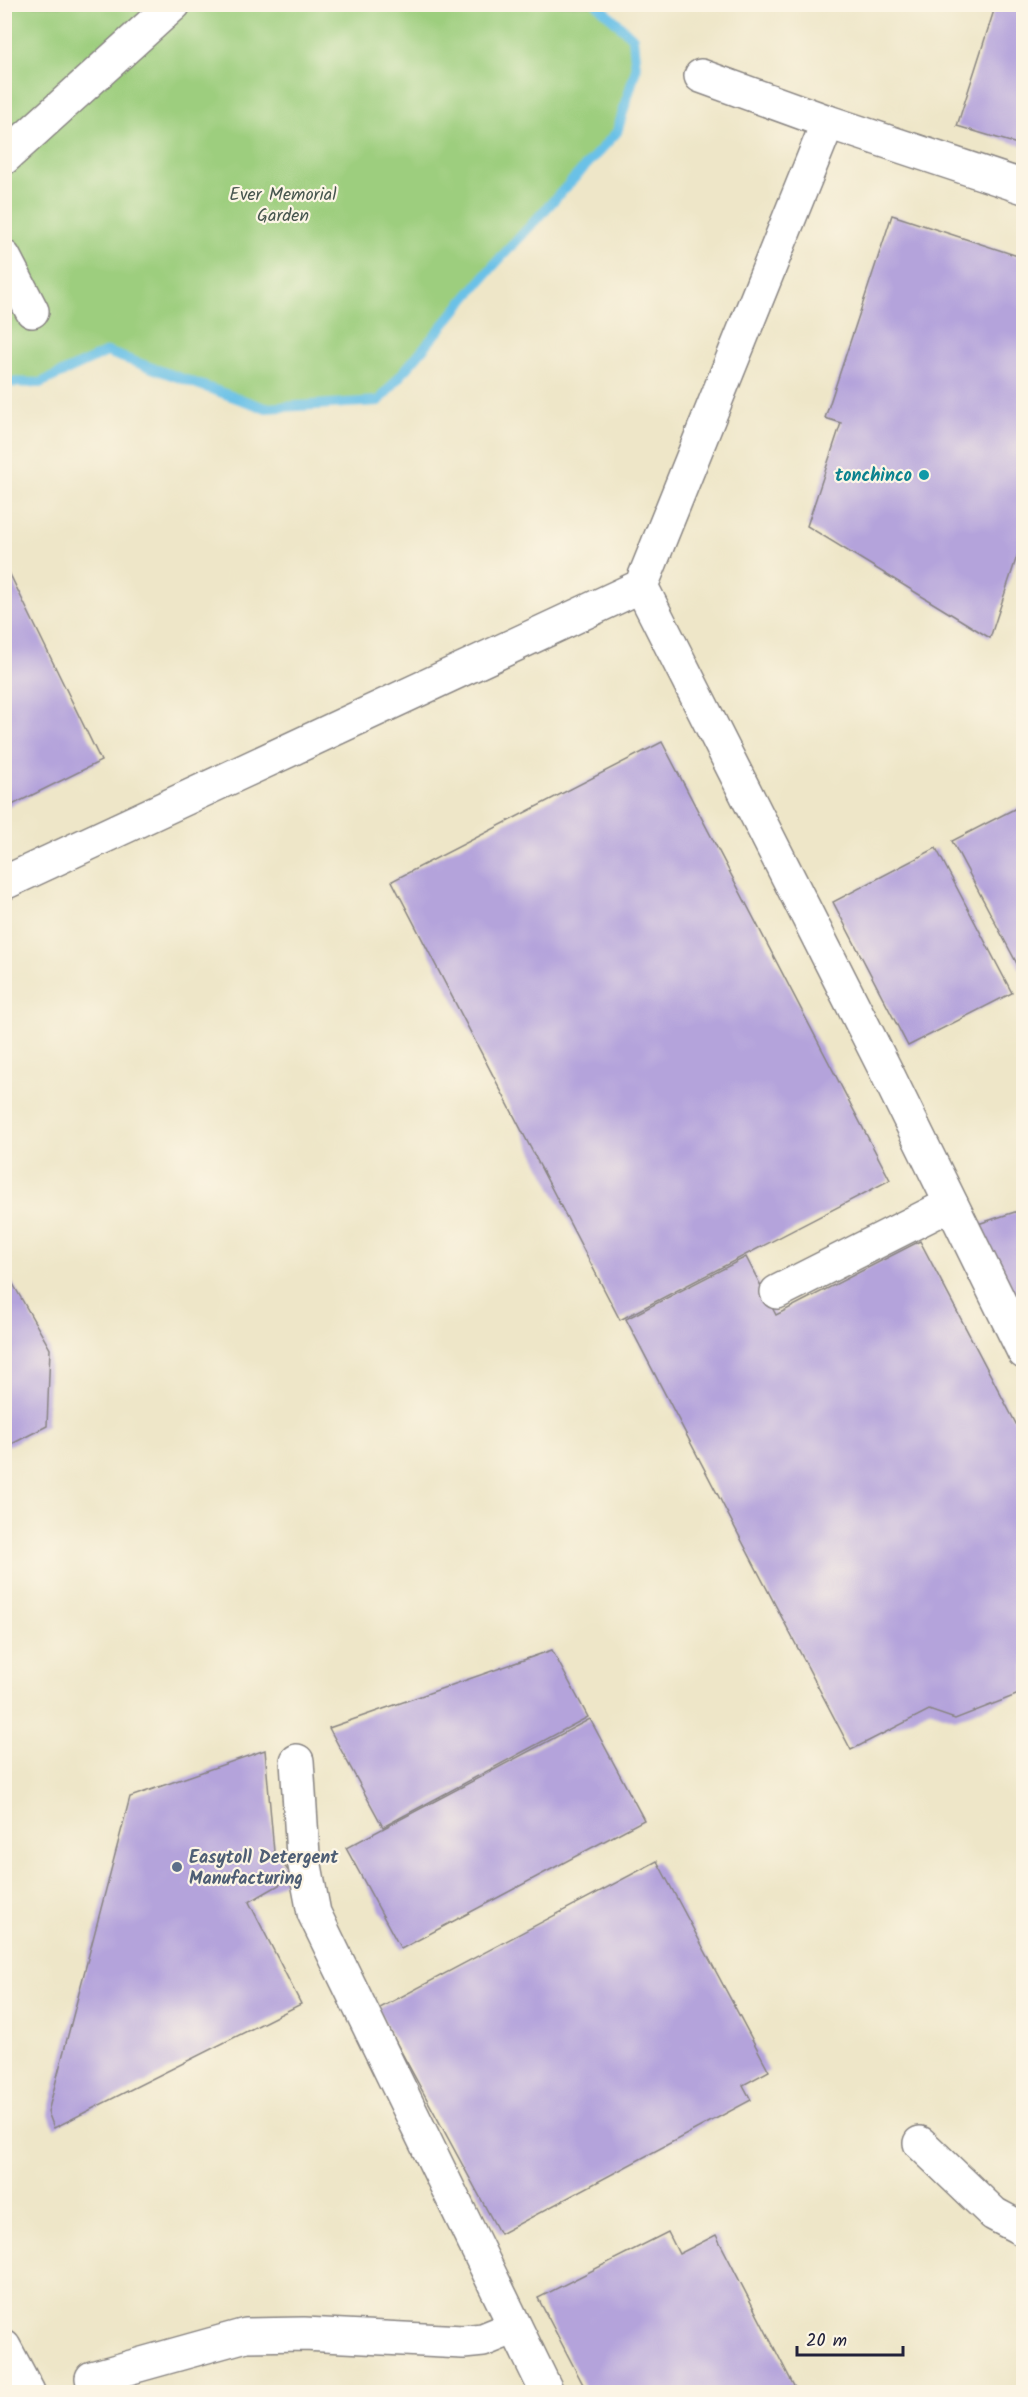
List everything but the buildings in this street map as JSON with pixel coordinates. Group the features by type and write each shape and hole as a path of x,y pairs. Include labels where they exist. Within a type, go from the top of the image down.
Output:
{"street":[{"path":"4,158 174,4"},
{"path":"701,76 828,122 1023,186"},
{"path":"4,883 641,586 828,122"},
{"path":"4,257 32,311"},
{"path":"641,586 1023,1352"},
{"path":"777,1292 951,1204"},
{"path":"297,1761 303,1856 314,1913 547,2392"},
{"path":"920,2143 994,2214 1023,2230"},
{"path":"92,2378 246,2335 304,2334 463,2342 483,2340 515,2327"},
{"path":"4,2347 28,2392"}],"green space":[{"name":"Ever Memorial Garden","path":"5,5 597,5 633,38 636,69 617,132 494,265 379,401 265,408 107,353 40,383 5,382"}],"waterway":[{"path":"4,382 40,383 107,352 265,408 379,401 494,265 617,132 636,69 633,38 597,4"}],"place":[{"name":"tonchinco","path":"924,475"},
{"name":"Easytoll Detergent Manufacturing","path":"177,1867"}]}
